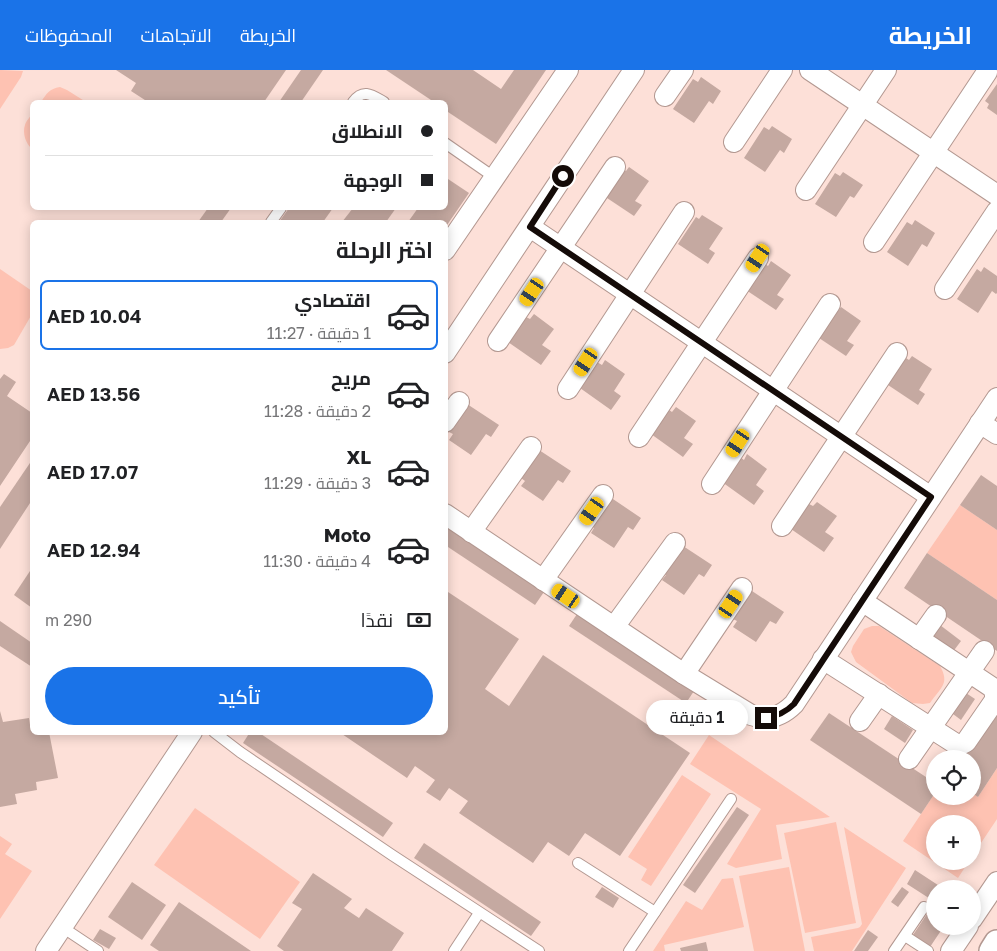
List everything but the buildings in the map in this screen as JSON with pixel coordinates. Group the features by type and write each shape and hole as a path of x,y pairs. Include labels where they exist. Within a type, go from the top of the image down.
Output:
{"street":[{"path":"448,246 568,70"},
{"path":"448,349 634,70"},
{"path":"665,96 683,70"},
{"path":"734,142 782,70"},
{"path":"810,70 997,195"},
{"path":"806,190 886,70"},
{"path":"874,242 988,72"},
{"path":"498,341 615,167"},
{"path":"945,289 997,211"},
{"path":"568,389 684,212"},
{"path":"530,227 931,497"},
{"path":"639,437 758,258"},
{"path":"712,484 830,304"},
{"path":"782,526 898,353"},
{"path":"448,516 684,674 751,715 758,718 766,718 782,714 794,704 997,398"},
{"path":"448,418 460,402"},
{"path":"980,422 997,434"},
{"path":"471,532 531,447"},
{"path":"543,580 603,495"},
{"path":"614,627 675,542"},
{"path":"684,674 742,588"},
{"path":"823,659 956,744 966,742 995,700 993,688 862,601"},
{"path":"919,639 936,615"},
{"path":"909,759 984,651"},
{"path":"860,721 879,694"},
{"path":"46,951 190,735"},
{"path":"981,906 997,882"},
{"path":"951,951 962,935"},
{"path":"992,951 997,944"}],"lane":[{"path":"354,100 360,95 366,94 371,94 381,100"},
{"path":"448,145 494,177"},
{"path":"218,735 240,752 479,913 539,951"},
{"path":"629,951 731,799"},
{"path":"578,863 654,912"},
{"path":"894,951 924,907"},
{"path":"454,951 479,913"},
{"path":"62,927 98,951"},
{"path":"905,936 928,951"}],"shaded area":[{"path":"0,70 23,71 0,109"},
{"path":"60,87 83,100 43,100 53,89"},
{"path":"30,117 30,147 24,135 26,124"},
{"path":"0,269 30,290 30,317 14,345 0,349"},
{"path":"960,505 997,530 997,600 927,553"},
{"path":"879,626 940,666 944,677 943,685 930,703 912,703 856,662 851,652 853,646 864,629"},
{"path":"709,735 830,817 776,825 782,859 736,868 727,864 761,809 690,764"},
{"path":"997,768 997,819 981,843 981,815 926,815 926,856 903,841 927,805 981,805 981,792"},
{"path":"682,775 711,794 651,886 641,880 647,869 628,857"},
{"path":"195,808 300,882 260,939 154,865"},
{"path":"836,822 856,923 805,933 784,833"},
{"path":"844,827 906,868 852,951 814,951 811,937 858,928 862,924"},
{"path":"0,836 12,844 5,854 32,871 0,919"},
{"path":"789,867 805,951 754,951 739,876"},
{"path":"946,870 963,870 958,878"},
{"path":"733,878 744,927 664,945 665,951 653,951 686,901 702,910 722,879"}],"route":[{"path":"563,176 530,227 931,497 794,704 782,714 766,718"}]}
